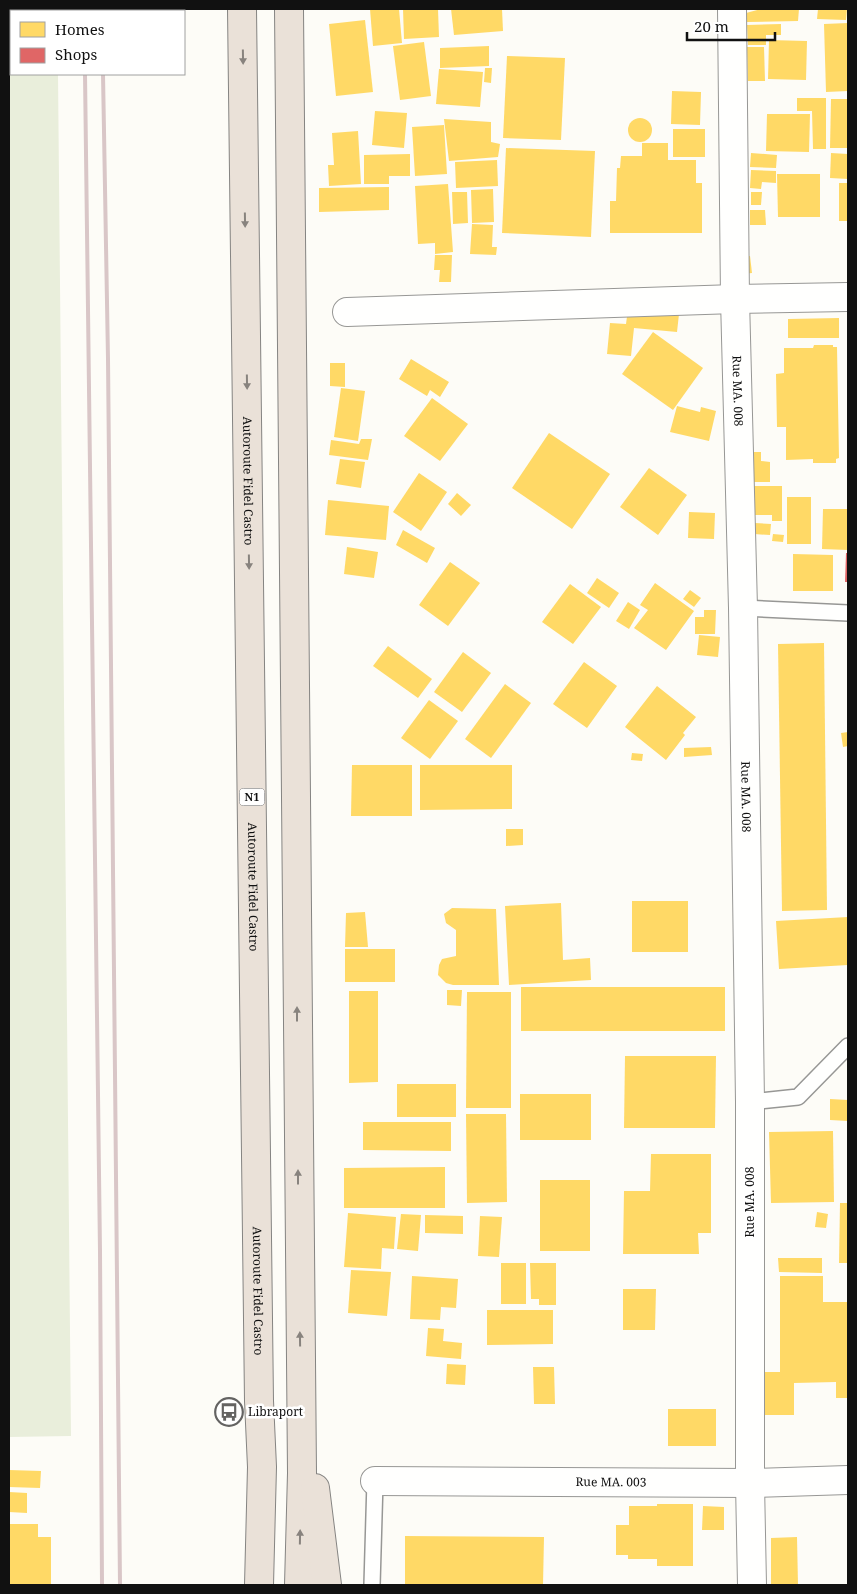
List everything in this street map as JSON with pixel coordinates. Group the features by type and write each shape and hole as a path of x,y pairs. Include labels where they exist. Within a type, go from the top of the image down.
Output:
{"highway":[{"name":"Autoroute Fidel Castro","path":"242,9 259,1401 262,1467 259,1585"},
{"path":"289,9 302,1473 299,1585"},
{"path":"300,1374 327,1585"}],"street":[{"name":"Rue MA. 008","path":"732,9 735,299 743,608 750,1102 750,1483 752,1585"},
{"path":"346,312 848,297"},
{"name":"Rue MA. 003","path":"375,1481 750,1483 848,1480"}],"lane":[{"path":"743,608 848,613"},
{"path":"750,1102 798,1098 848,1046"},
{"path":"372,1585 375,1481"}],"green space":[{"path":"9,9 57,9 10,10 10,75 58,75 71,1436 9,1437"}],"building: Homes":[{"path":"370,9 399,9 402,43 373,46"},
{"path":"403,9 438,9 439,37 404,39"},
{"path":"451,9 502,9 503,31 454,35"},
{"path":"761,9 799,9 798,21 747,22 746,13"},
{"path":"818,9 847,9 846,20 817,19"},
{"path":"365,20 373,92 336,96 329,24"},
{"path":"848,23 848,91 826,92 824,24"},
{"path":"781,24 781,35 766,35 766,45 748,45 747,25"},
{"path":"769,40 807,41 806,80 768,79"},
{"path":"424,42 431,96 400,100 393,46"},
{"path":"489,46 489,66 440,68 440,48"},
{"path":"747,47 764,47 765,81 748,81"},
{"path":"507,56 565,58 561,140 503,138"},
{"path":"485,68 492,68 491,83 484,82"},
{"path":"439,69 483,72 480,107 436,104"},
{"path":"672,91 701,92 700,125 671,124"},
{"path":"797,98 826,98 826,149 813,149 812,111 797,111"},
{"path":"831,99 848,99 848,148 830,148"},
{"path":"375,111 407,113 404,148 372,145"},
{"path":"767,114 810,114 809,152 766,151"},
{"path":"640,118 649,121 652,130 649,139 640,142 631,139 628,130 631,121"},
{"path":"444,119 491,122 491,142 500,144 498,157 449,161"},
{"path":"444,125 447,174 415,176 412,127"},
{"path":"673,129 705,129 705,157 673,157"},
{"path":"358,131 361,184 329,186 328,165 334,165 332,133"},
{"path":"642,143 668,143 668,160 696,160 696,183 702,183 702,233 610,233 610,201 616,201 617,168 620,168 621,156 642,156"},
{"path":"506,148 595,151 591,237 502,233"},
{"path":"751,153 777,155 776,168 750,167"},
{"path":"831,153 848,154 848,179 830,178"},
{"path":"410,154 410,176 389,176 389,184 364,184 364,155"},
{"path":"497,160 498,186 456,188 455,162"},
{"path":"751,170 776,171 776,183 762,182 761,189 750,188"},
{"path":"777,174 820,174 820,217 778,217"},
{"path":"839,183 848,183 848,221 839,221"},
{"path":"448,184 453,252 435,254 435,243 418,244 415,186"},
{"path":"389,187 389,210 319,212 319,188"},
{"path":"493,189 494,222 472,223 471,190"},
{"path":"452,192 467,192 468,223 453,224"},
{"path":"751,192 762,192 761,205 751,205"},
{"path":"750,210 765,210 766,225 750,225"},
{"path":"472,224 493,225 492,247 497,247 496,255 470,254"},
{"path":"435,255 452,255 451,282 439,282 440,270 434,270"},
{"path":"750,256 752,273 742,274 741,257"},
{"path":"628,309 679,314 677,332 634,328 631,356 607,354 610,323 626,324"},
{"path":"839,318 839,338 788,338 788,319"},
{"path":"653,332 703,368 673,410 622,374"},
{"path":"814,345 833,345 833,347 837,347 839,458 836,459 836,463 813,463 813,459 786,460 786,427 777,427 776,374 784,373 784,348 813,348"},
{"path":"411,359 449,382 440,397 430,390 427,396 399,379"},
{"path":"330,363 345,363 345,387 330,386"},
{"path":"341,388 365,391 358,441 334,437"},
{"path":"432,398 468,424 440,461 404,436"},
{"path":"677,406 700,412 701,407 716,411 709,441 670,432"},
{"path":"549,433 610,474 572,529 512,488"},
{"path":"361,439 372,439 368,460 329,455 331,440 359,444"},
{"path":"753,452 761,452 761,461 770,462 770,482 753,482"},
{"path":"340,459 365,462 361,488 336,484"},
{"path":"649,468 687,495 658,535 620,507"},
{"path":"419,473 447,492 421,531 393,512"},
{"path":"752,486 782,486 782,521 772,521 772,515 752,515"},
{"path":"457,493 471,505 461,516 448,504"},
{"path":"787,497 811,497 811,544 787,544"},
{"path":"328,500 389,506 386,540 325,535"},
{"path":"823,509 848,509 848,550 822,549"},
{"path":"689,512 715,513 714,539 688,538"},
{"path":"755,523 771,524 770,535 754,534"},
{"path":"403,530 435,548 427,563 396,545"},
{"path":"773,534 784,535 783,542 772,541"},
{"path":"347,547 378,552 374,578 344,574"},
{"path":"793,554 833,555 833,591 793,591"},
{"path":"450,562 480,583 448,626 419,605"},
{"path":"597,578 619,593 609,608 587,593"},
{"path":"655,583 694,611 666,650 634,628 648,610 640,605"},
{"path":"570,584 601,607 573,644 542,622"},
{"path":"690,590 701,598 694,607 683,599"},
{"path":"628,602 640,610 629,629 616,621"},
{"path":"704,610 716,610 715,634 695,634 695,617 704,617"},
{"path":"699,635 720,637 718,657 697,655"},
{"path":"824,643 827,910 782,911 778,644"},
{"path":"388,646 432,679 418,698 373,666"},
{"path":"463,652 491,673 462,712 434,692"},
{"path":"584,662 617,686 587,728 553,704"},
{"path":"505,684 531,703 491,758 465,739"},
{"path":"657,686 696,717 683,733 685,735 666,760 625,727"},
{"path":"429,700 458,721 430,759 401,738"},
{"path":"848,732 848,746 843,747 841,733"},
{"path":"711,747 712,755 684,757 684,748"},
{"path":"632,753 643,754 642,761 631,760"},
{"path":"352,765 412,765 412,816 351,816"},
{"path":"420,765 512,765 512,809 420,810"},
{"path":"506,829 523,829 523,845 506,846"},
{"path":"632,901 688,901 688,952 632,952"},
{"path":"561,903 563,960 590,958 591,980 509,985 505,906"},
{"path":"452,908 496,909 499,985 453,985 446,983 438,975 442,959 456,956 456,930 446,923 444,914"},
{"path":"365,912 368,947 345,947 346,913"},
{"path":"848,917 848,965 779,969 776,921"},
{"path":"345,949 395,949 395,982 345,982"},
{"path":"521,987 725,987 725,1031 521,1031"},
{"path":"447,990 462,990 461,1006 447,1005"},
{"path":"349,991 378,991 378,1082 349,1083"},
{"path":"467,992 511,992 511,1108 466,1108"},
{"path":"625,1056 716,1056 715,1128 624,1128"},
{"path":"397,1084 456,1084 456,1117 397,1117"},
{"path":"520,1094 591,1094 591,1140 520,1140"},
{"path":"830,1099 848,1100 848,1121 830,1120"},
{"path":"466,1114 506,1114 507,1202 467,1203"},
{"path":"363,1122 451,1122 451,1151 363,1150"},
{"path":"833,1131 834,1202 771,1203 769,1132"},
{"path":"651,1154 711,1154 711,1233 698,1233 699,1254 623,1254 624,1191 650,1191"},
{"path":"445,1167 445,1208 344,1208 344,1168"},
{"path":"540,1180 590,1180 590,1251 540,1251"},
{"path":"840,1203 848,1203 848,1263 839,1263"},
{"path":"817,1212 828,1214 826,1228 815,1227"},
{"path":"348,1213 396,1217 394,1249 382,1248 381,1269 344,1267"},
{"path":"401,1214 421,1215 418,1251 397,1249"},
{"path":"425,1215 463,1216 463,1234 425,1233"},
{"path":"480,1216 502,1217 499,1257 478,1256"},
{"path":"778,1258 822,1258 822,1273 779,1272"},
{"path":"501,1263 526,1263 526,1304 501,1304"},
{"path":"530,1263 556,1263 556,1305 539,1305 539,1299 531,1299"},
{"path":"351,1270 391,1272 387,1316 348,1313"},
{"path":"412,1276 458,1279 456,1308 441,1307 440,1320 410,1319"},
{"path":"780,1276 823,1276 823,1302 848,1302 848,1398 836,1398 836,1382 794,1383 794,1415 765,1415 765,1372 780,1372"},
{"path":"623,1289 656,1289 655,1330 623,1330"},
{"path":"487,1310 553,1310 553,1344 487,1345"},
{"path":"428,1328 444,1329 443,1341 462,1343 461,1359 426,1356"},
{"path":"447,1364 466,1365 465,1385 446,1384"},
{"path":"533,1367 554,1367 555,1404 534,1404"},
{"path":"668,1409 716,1409 716,1446 668,1446"},
{"path":"9,1470 41,1471 40,1488 9,1487"},
{"path":"9,1492 27,1493 27,1513 9,1512"},
{"path":"657,1504 693,1504 693,1566 657,1566 657,1559 628,1559 628,1555 616,1555 616,1525 629,1525 629,1506 657,1506"},
{"path":"703,1506 724,1507 724,1530 702,1530"},
{"path":"9,1524 38,1524 38,1537 51,1537 51,1585 9,1585"},
{"path":"405,1536 544,1537 543,1585 405,1585"},
{"path":"797,1537 798,1585 771,1585 771,1538"}],"building: Shops":[{"path":"846,553 848,553 848,582 845,582"}],"railway":[{"path":"85,75 100,1251 102,1585"},
{"path":"103,75 108,359 120,1585"}],"place":[{"name":"Libraport","path":"229,1412"}]}
